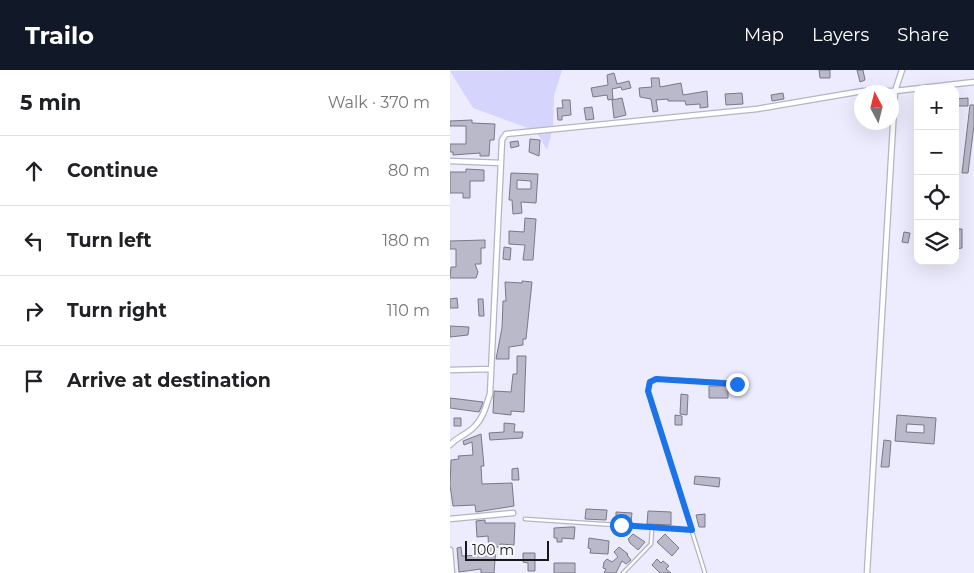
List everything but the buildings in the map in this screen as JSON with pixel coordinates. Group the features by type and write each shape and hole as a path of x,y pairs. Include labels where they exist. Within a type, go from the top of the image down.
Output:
{"street":[{"path":"898,85 902,70"},
{"path":"899,91 974,82"},
{"path":"450,445 456,438 474,427 483,416 490,394 502,140 506,134 757,109 854,93"},
{"path":"867,573 894,130"},
{"path":"450,162 501,163"},
{"path":"450,370 490,369"},
{"path":"450,519 512,513"},
{"path":"450,550 452,573"}],"lane":[{"path":"705,573 648,391 650,382 656,379 737,384"},
{"path":"525,519 692,530"},
{"path":"623,573 651,544 652,528"}],"shaded area":[{"path":"562,70 554,96 553,128 547,150 536,131 473,108 450,71"}],"route":[{"path":"621,525 692,530 648,391 650,382 656,379 737,384"}]}
